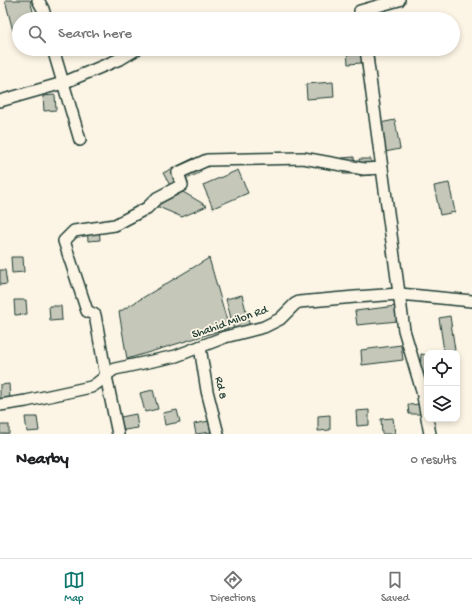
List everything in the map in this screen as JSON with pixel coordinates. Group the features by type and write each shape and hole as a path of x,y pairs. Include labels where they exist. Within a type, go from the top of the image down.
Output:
{"street":[{"path":"38,0 44,12"},
{"path":"360,12 400,0"},
{"path":"56,56 80,140"},
{"path":"0,101 63,83 125,56"},
{"path":"367,56 404,330 422,391 430,434"},
{"path":"118,434 95,315 87,311 64,241 74,231 115,225 147,208 157,198 182,185 178,173 207,160 303,158 364,169 382,168"},
{"name":"Shahid Milon Rd","path":"0,405 26,401 98,384 115,369 176,356 225,337 272,323 280,319 299,302 355,296 400,294 472,301"},
{"name":"Rd 8","path":"200,347 207,391 218,434"}],"building":[{"path":"5,0 30,0 33,12 12,12 12,27"},
{"path":"347,56 374,56 374,62 348,64"},
{"path":"333,82 334,97 307,99 306,84"},
{"path":"55,95 56,110 44,111 43,96"},
{"path":"395,120 400,149 385,152 380,123"},
{"path":"354,157 355,174 343,174 342,158"},
{"path":"194,158 201,172 171,187 163,173"},
{"path":"359,159 371,159 372,175 360,176"},
{"path":"238,170 248,193 213,208 203,185"},
{"path":"449,183 455,212 440,215 434,186"},
{"path":"183,192 207,206 182,217 156,206"},
{"path":"99,225 100,240 88,241 87,226"},
{"path":"11,257 23,257 24,272 12,273"},
{"path":"209,258 229,328 127,359 119,312"},
{"path":"0,270 5,270 7,284 0,285"},
{"path":"242,295 250,327 234,330 226,299"},
{"path":"14,300 26,300 27,314 15,315"},
{"path":"49,306 61,306 62,320 50,321"},
{"path":"396,306 398,321 357,325 355,311"},
{"path":"450,316 455,350 444,350 439,318"},
{"path":"401,345 403,360 362,365 361,350"},
{"path":"421,354 424,354 424,373 420,373"},
{"path":"9,384 10,399 0,400 0,385"},
{"path":"153,390 158,409 145,412 140,393"},
{"path":"420,404 420,414 409,414 408,405"},
{"path":"177,410 180,422 165,425 163,413"},
{"path":"369,410 369,425 357,426 356,411"},
{"path":"136,414 138,428 118,431 116,418"},
{"path":"330,415 330,430 318,431 318,416"},
{"path":"25,417 37,417 39,431 27,432"},
{"path":"393,418 395,434 382,434 381,419"},
{"path":"209,421 211,432 196,434 194,424"},
{"path":"0,425 9,425 9,434 0,434"}]}
